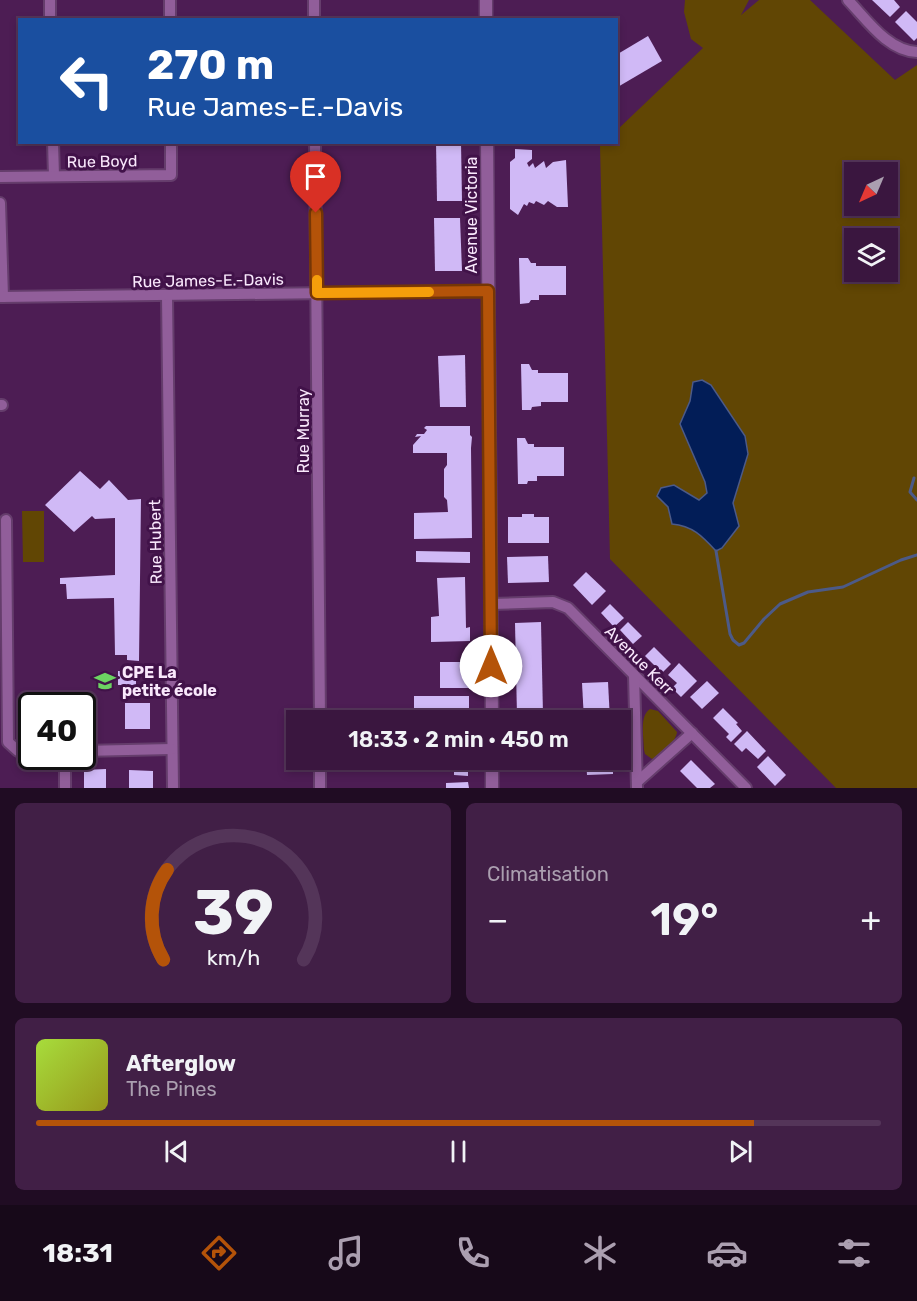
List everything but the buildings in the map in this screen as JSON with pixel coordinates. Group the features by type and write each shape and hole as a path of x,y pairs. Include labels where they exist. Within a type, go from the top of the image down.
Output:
{"street":[{"path":"50,0 50,18"},
{"path":"170,0 170,18"},
{"path":"314,0 314,18"},
{"path":"486,0 486,18"},
{"path":"848,0 890,43 905,52 917,52"},
{"path":"53,144 54,176"},
{"name":"Rue Boyd","path":"0,177 171,175 171,144"},
{"name":"Rue Murray","path":"315,144 320,710"},
{"name":"Avenue Victoria","path":"487,144 492,710"},
{"path":"0,203 1,297"},
{"name":"Rue James-E.-Davis","path":"1,297 488,291"},
{"name":"Rue Hubert","path":"167,295 173,788"},
{"path":"6,520 3,619 8,742 18,751"},
{"name":"Avenue Kerr","path":"491,604 553,602 568,608 746,788"},
{"path":"634,675 637,785"},
{"path":"637,785 692,733"},
{"path":"96,751 172,749"},
{"path":"65,770 65,788"},
{"path":"320,770 320,788"},
{"path":"492,770 492,788"}],"shaded area":[{"path":"685,0 749,0 741,15 759,0 810,0 895,80 917,65 917,788 836,788 610,559 600,146 618,144 618,129 703,48 691,39 684,12"},
{"path":"22,511 44,511 44,562 23,562"},
{"path":"650,709 658,711 677,732 668,748 652,759 645,754 643,733 644,717"}],"water":[{"path":"702,380 711,385 745,436 748,454 733,503 739,526 722,548 716,551 697,533 686,527 672,524 668,507 657,496 661,488 674,485 699,500 707,493 705,482 680,424 690,401 693,382"}],"waterway":[{"path":"914,478 910,492 917,500"},
{"path":"716,551 730,634 739,645 744,643 780,604 808,592 843,587 917,555"}],"slow traffic":[{"path":"317,280 317,293 429,292"}],"place":[{"name":"CPE La petite école","path":"105,681"}],"route":[{"path":"316,213 317,293 488,291 491,666"}]}
